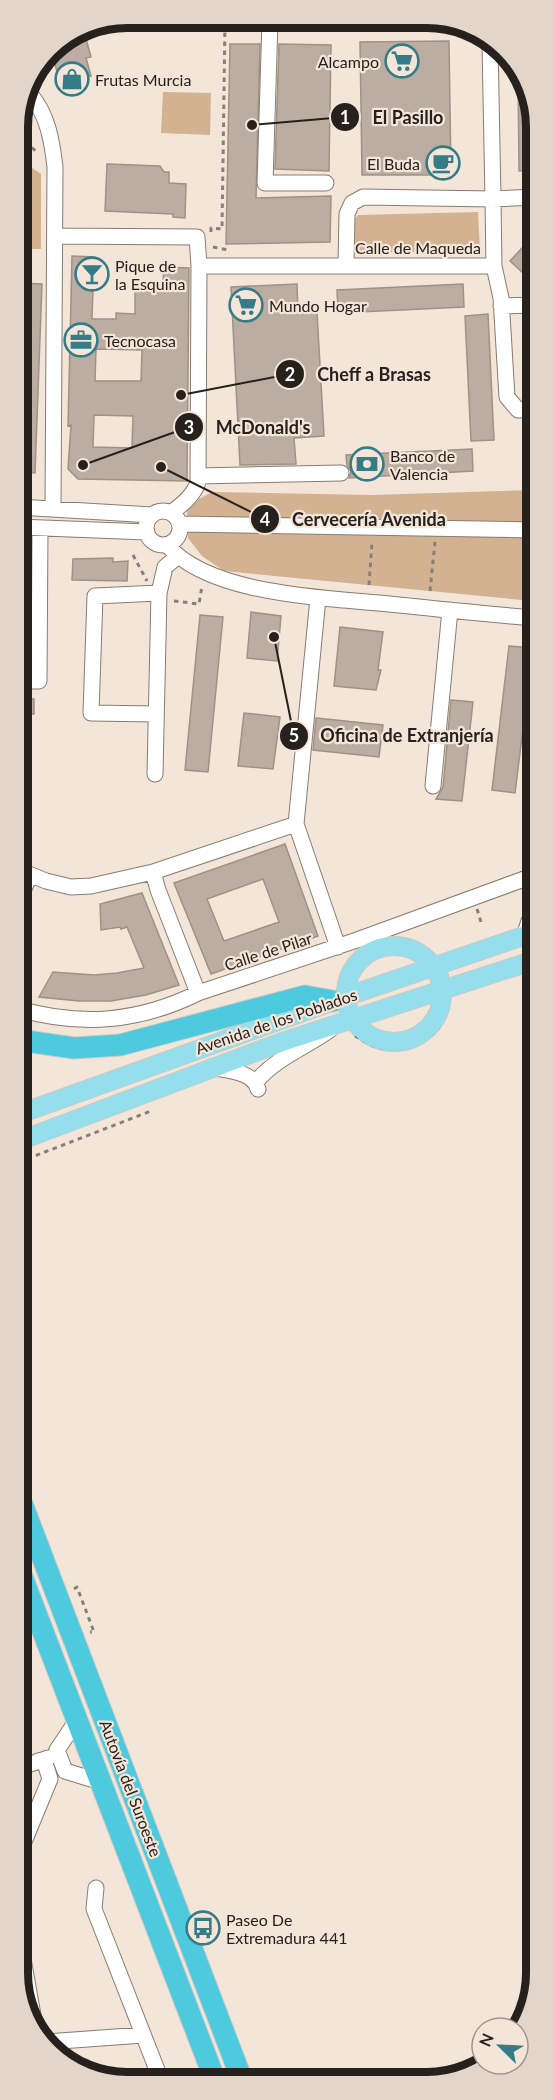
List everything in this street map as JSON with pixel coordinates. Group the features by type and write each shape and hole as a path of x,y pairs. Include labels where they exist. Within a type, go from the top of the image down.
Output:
{"highway":[{"path":"29,1041 74,1048 120,1045 305,996 339,999"},
{"name":"Autovía del Suroeste","path":"28,1520 239,2072"},
{"name":"Autovía del Suroeste","path":"28,1593 212,2072"}],"main road":[{"name":"Avenida de los Poblados","path":"28,1111 339,999 526,936"},
{"path":"392,945 423,954 434,967 446,994 432,1025 420,1036 405,1042 388,1043 373,1038 346,1020 339,999 352,969 363,957 377,949 392,945"},
{"name":"Avenida de los Poblados","path":"28,1137 211,1067 346,1020 446,994 469,982 526,963"}],"street":[{"path":"270,28 265,183 326,183"},
{"name":"Calle de Maqueda","path":"199,266 494,266 490,52"},
{"path":"33,98 43,111 52,140 55,167 53,509"},
{"name":"Calle de Maqueda","path":"346,265 347,214 352,203 363,197 526,197"},
{"path":"55,236 197,237 199,266 198,476 196,490 183,504 176,518 181,530 165,567 159,595 155,774"},
{"path":"494,266 501,306 507,397 518,410 526,410"},
{"path":"501,306 526,305"},
{"path":"198,476 341,473"},
{"path":"29,508 152,514 162,510 176,518 373,527 526,530"},
{"path":"152,514 147,523 147,532 151,540 198,568 226,580 265,590 318,598 526,617"},
{"path":"29,527 147,532"},
{"path":"29,681 39,681 40,528"},
{"path":"156,714 91,713 95,596 159,595"},
{"path":"318,598 296,824 338,947"},
{"path":"433,786 450,610"},
{"path":"29,873 71,887 101,885 153,872 296,824"},
{"path":"153,872 198,993"},
{"name":"Calle de Pilar","path":"29,1011 77,1020 116,1019 147,1014 198,993 338,947 526,881"},
{"name":"Avenida de los Poblados","path":"469,982 501,963 526,954"},
{"path":"211,1067 246,1075 257,1085 266,1069 346,1020"},
{"path":"28,1765 50,1758 77,1720"},
{"path":"57,1750 65,1771"},
{"path":"38,1761 45,1763 50,1779"},
{"path":"28,1832 50,1779 65,1771 101,1782"},
{"path":"96,1888 94,1909 157,2072"},
{"path":"57,2041 143,2035"}],"path":[{"path":"211,228 222,229 225,28"},
{"path":"29,145 42,156"},
{"path":"369,585 373,527"},
{"path":"430,591 436,528"},
{"path":"133,555 159,595 199,604 202,586"},
{"path":"346,1040 356,1036 366,1043 381,1048 395,1049 412,1046 437,1029 446,994"},
{"path":"28,1157 150,1111"},
{"path":"73,1589 77,1587 94,1632 90,1633 80,1605 77,1607"}],"shaded area":[{"path":"163,92 211,93 210,135 161,133"},
{"path":"29,166 41,174 41,249 29,249"},
{"path":"478,212 480,251 354,253 353,222 358,215"},
{"path":"526,490 526,600 224,571 202,556 188,538 187,511 199,499 212,492 372,495"}],"building":[{"path":"86,38 91,57 86,58 91,76 73,81 75,90 63,93 54,61 58,60 62,53"},
{"path":"449,41 451,175 362,175 360,42"},
{"path":"230,44 260,44 256,198 331,196 330,242 226,244"},
{"path":"279,44 331,45 329,171 275,169"},
{"path":"518,92 526,128 526,171 519,171"},
{"path":"107,164 160,166 164,172 169,172 169,183 186,184 185,218 173,217 173,214 105,211"},
{"path":"526,244 526,276 510,261"},
{"path":"72,256 94,257 92,319 116,319 116,313 135,314 135,288 141,288 141,283 163,283 164,267 189,268 187,481 78,479 68,469 71,425 68,426","holes":["96,349 142,350 141,381 95,381","94,415 133,416 132,448 93,447"]},
{"path":"29,283 42,284 35,473 29,473"},
{"path":"297,284 298,313 317,312 324,436 294,438 296,464 240,465 231,287"},
{"path":"463,284 464,307 338,313 337,290"},
{"path":"488,314 494,440 471,441 465,316"},
{"path":"524,447 526,447 525,483"},
{"path":"472,449 473,471 349,478 351,472 347,465 346,455"},
{"path":"113,558 113,562 128,561 127,581 72,580 73,559"},
{"path":"251,612 281,616 277,661 247,658"},
{"path":"200,615 223,617 208,772 185,770"},
{"path":"340,627 383,632 378,670 381,670 376,690 334,686"},
{"path":"509,646 526,647 526,707 515,793 492,790"},
{"path":"29,699 34,699 34,714 29,714"},
{"path":"451,700 473,702 462,801 436,799 443,787"},
{"path":"244,713 280,717 273,769 238,766"},
{"path":"316,718 383,725 379,757 313,750"},
{"path":"285,844 318,936 211,974 174,883","holes":["263,879 279,922 224,941 207,899"]},
{"path":"142,893 179,985 146,995 111,1001 39,997 53,972 94,975 144,968 127,927 101,930 100,904"}],"place":[{"name":"Alcampo","path":"402,61"},
{"name":"Frutas Murcia","path":"72,79"},
{"name":"El Pasillo","path":"252,125"},
{"name":"El Buda","path":"443,163"},
{"name":"Pique de la Esquina","path":"92,274"},
{"name":"Mundo Hogar","path":"246,305"},
{"name":"Tecnocasa","path":"81,340"},
{"name":"Cheff a Brasas","path":"181,395"},
{"name":"Banco de Valencia","path":"367,464"},
{"name":"McDonald's","path":"83,465"},
{"name":"Cervecería Avenida","path":"161,467"},
{"name":"Oficina de Extranjería","path":"274,637"},
{"name":"Paseo De Extremadura 441","path":"203,1928"}]}
